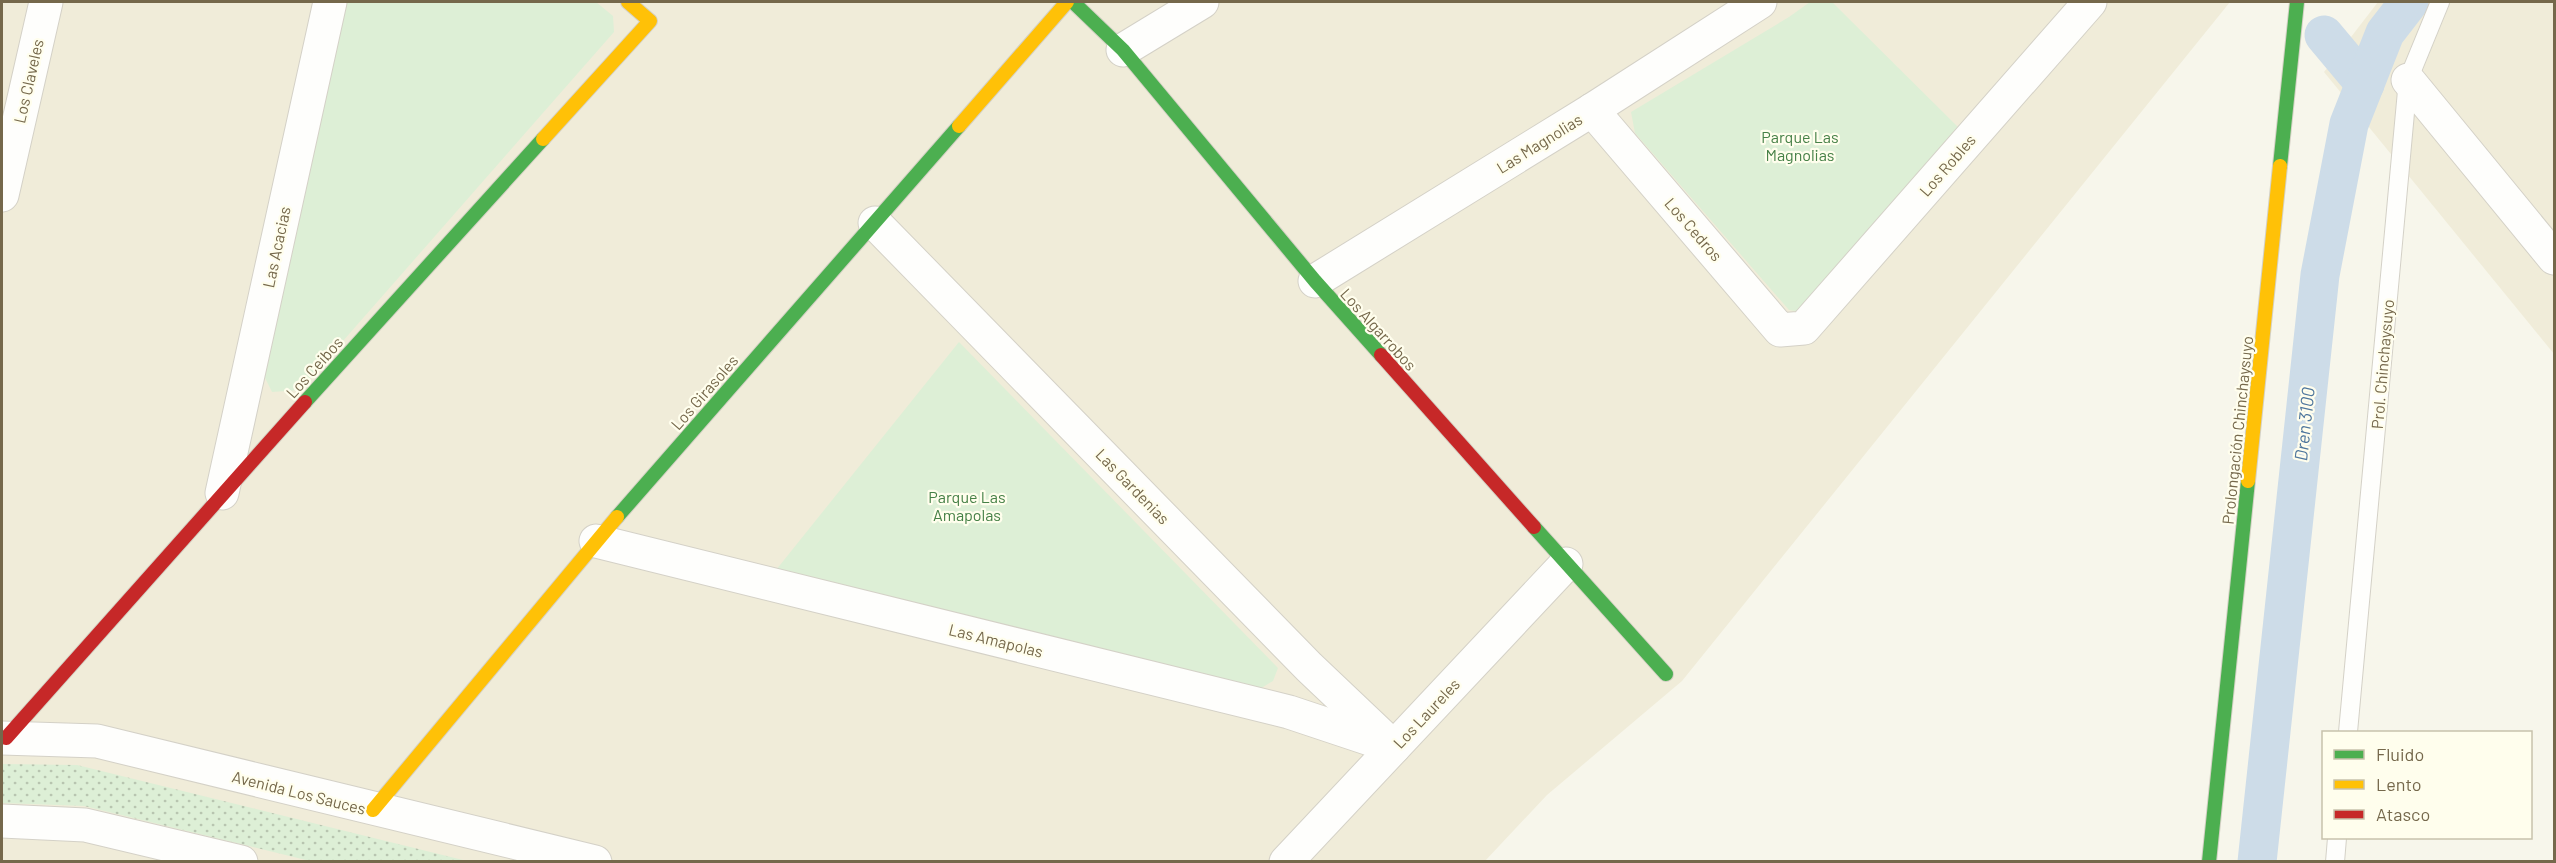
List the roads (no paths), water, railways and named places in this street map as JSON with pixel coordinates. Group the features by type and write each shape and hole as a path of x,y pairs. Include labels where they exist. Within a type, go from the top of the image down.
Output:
{"street":[{"name":"Los Claveles","path":"2,195 14,82 46,2"},
{"name":"Las Acacias","path":"222,493 330,2"},
{"name":"Los Ceibos","path":"4,738 222,493 650,21 627,2"},
{"name":"Los Girasoles","path":"373,810 596,541 1067,2"},
{"name":"Los Algarrobos","path":"1073,2 1123,50 1315,281 1666,674"},
{"path":"1123,50 1202,2"},
{"name":"Las Magnolias","path":"1315,281 1592,110 1760,2"},
{"name":"Prolongación Chinchaysuyo","path":"2209,861 2297,2"},
{"name":"Los Robles","path":"1804,328 2078,6"},
{"path":"2408,80 2554,258"},
{"name":"Los Cedros","path":"1592,110 1780,330 1804,328"},
{"name":"Las Gardenias","path":"875,223 1309,667 1394,747"},
{"name":"Las Amapolas","path":"596,541 1289,712 1394,747"},
{"name":"Los Laureles","path":"1286,861 1566,564"},
{"name":"Avenida Los Sauces","path":"4,738 97,741 373,810 595,861"},
{"path":"2,821 85,825 241,861"}],"lane":[{"name":"Prol. Chinchaysuyo","path":"2348,731 2408,80 2440,2"},
{"path":"2335,861 2337,839"}],"waterway":[{"name":"Dren 3100","path":"2257,862 2320,275 2349,124 2385,33 2409,2"},
{"path":"2324,35 2365,84"}],"park label":[{"name":"Parque Las Magnolias","path":"1800,145"},
{"name":"Parque Las Amapolas","path":"967,505"}]}
